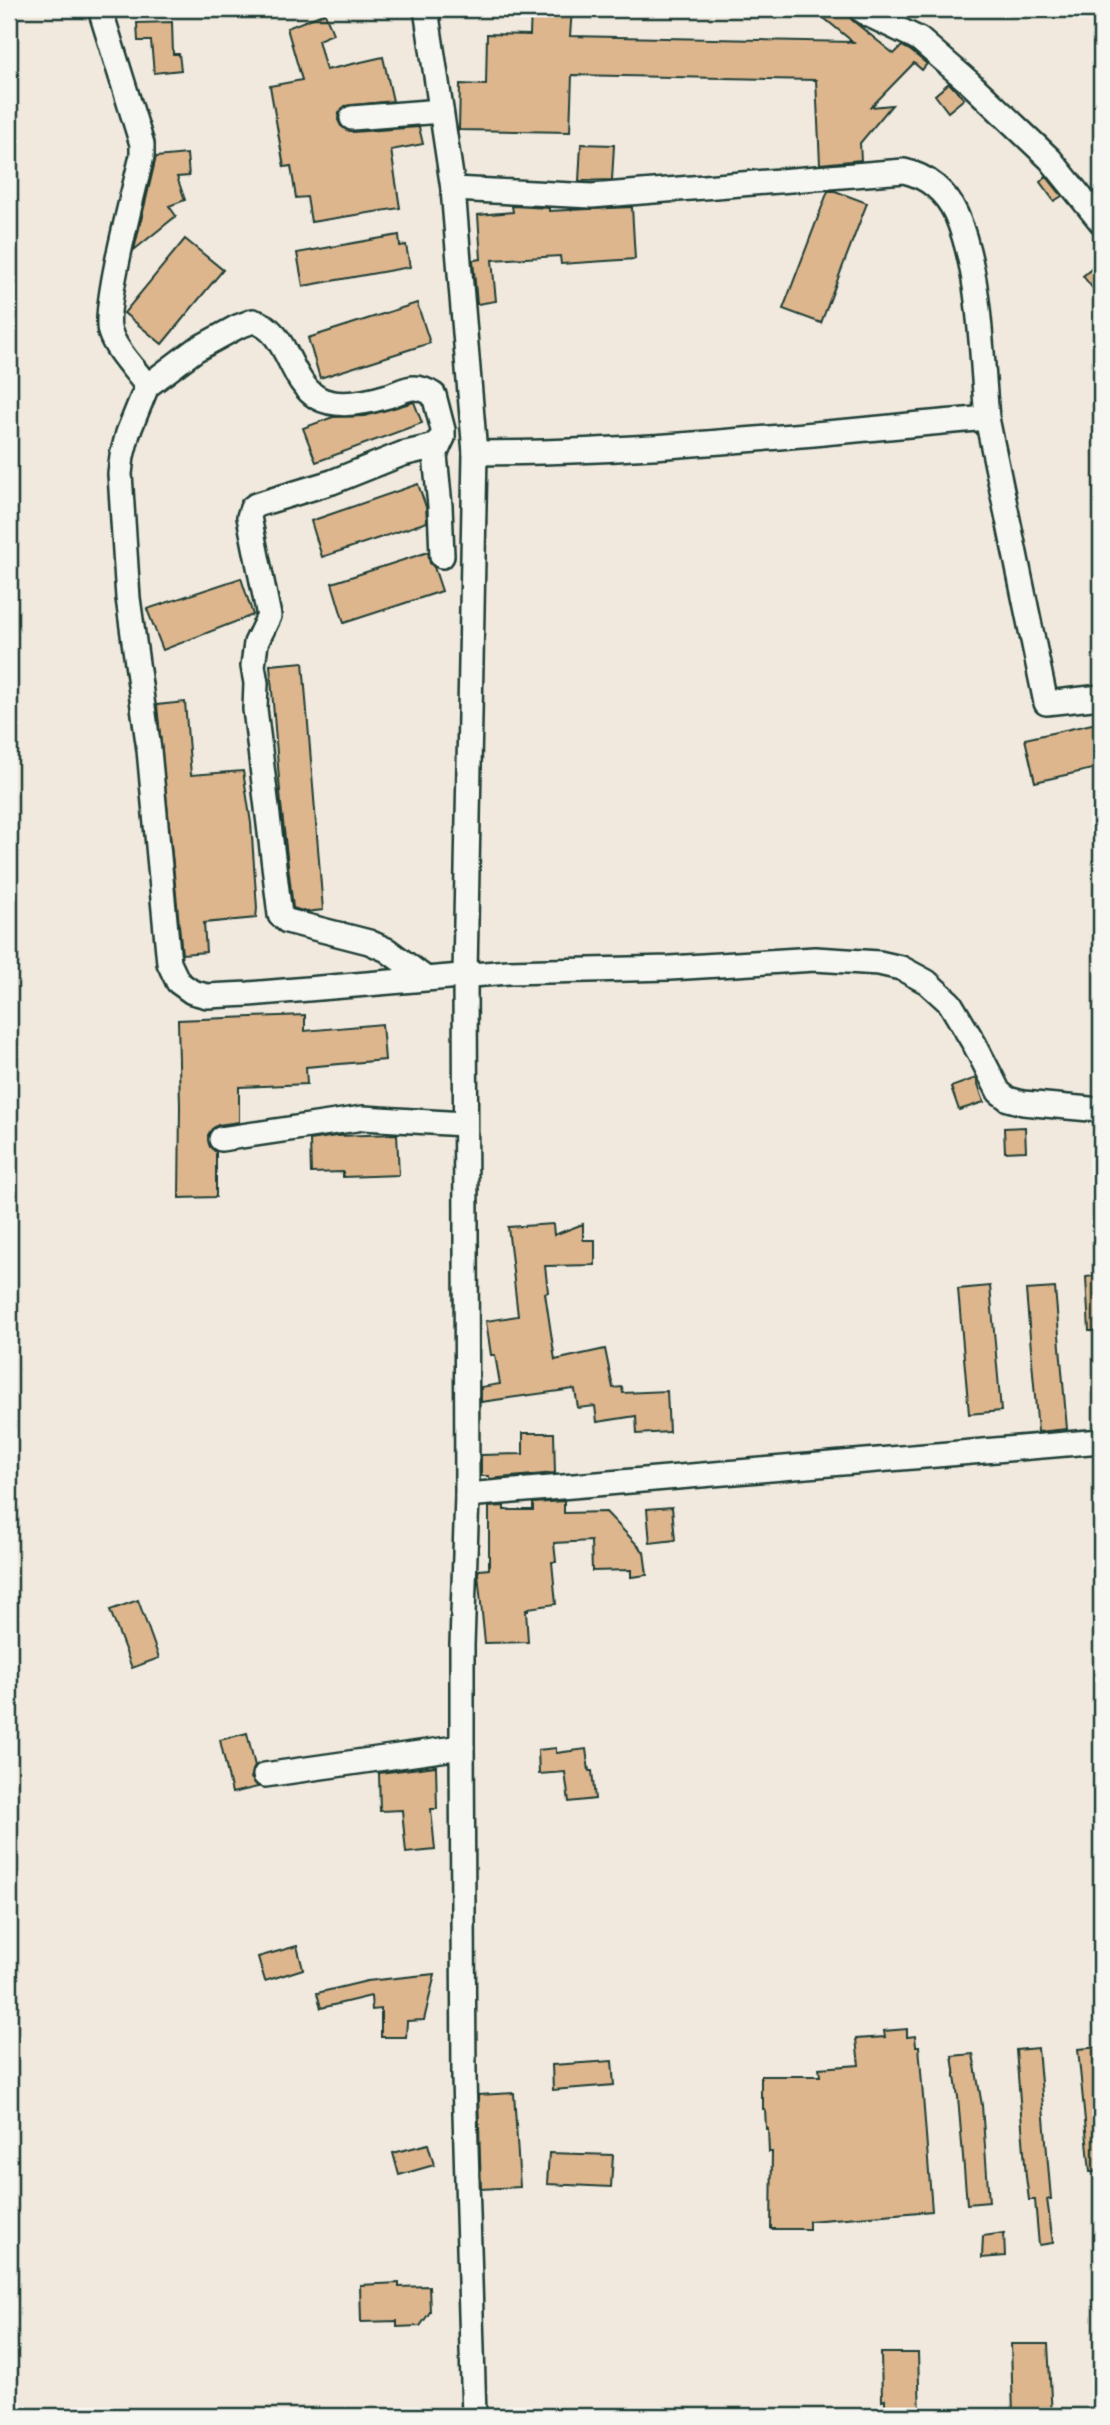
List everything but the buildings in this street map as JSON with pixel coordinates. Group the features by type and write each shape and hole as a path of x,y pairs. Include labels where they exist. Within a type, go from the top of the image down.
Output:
{"street":[{"path":"100,9 142,144 142,156 111,296 108,322 110,334 147,386"},
{"path":"426,9 453,188 475,453 464,974 467,1495 462,1645 464,2092 474,2416"},
{"path":"860,9 869,16 919,38 970,83 1050,159 1101,222"},
{"path":"352,118 441,111"},
{"path":"453,188 592,196 904,171 919,174 935,185 955,212 972,265 987,418 1046,703 1101,697"},
{"path":"442,556 435,456 443,437 434,395 426,390 414,388 388,396 346,403 319,399 299,379 272,332 253,321 195,350 147,386 122,456 120,492 128,598 149,750 165,939 172,973 183,987 207,996 464,974 670,968 815,959 879,963 901,968 927,982 950,1003 999,1092 1008,1098 1023,1103 1101,1110"},
{"path":"475,453 628,450 987,418"},
{"path":"425,978 387,950 369,942 287,921 280,915 255,709 256,682 253,666 256,643 269,616 249,517 256,505 332,482 402,454 432,447 443,437"},
{"path":"221,1139 363,1118 464,1124"},
{"path":"467,1495 1101,1441"},
{"path":"265,1775 462,1748"}]}
